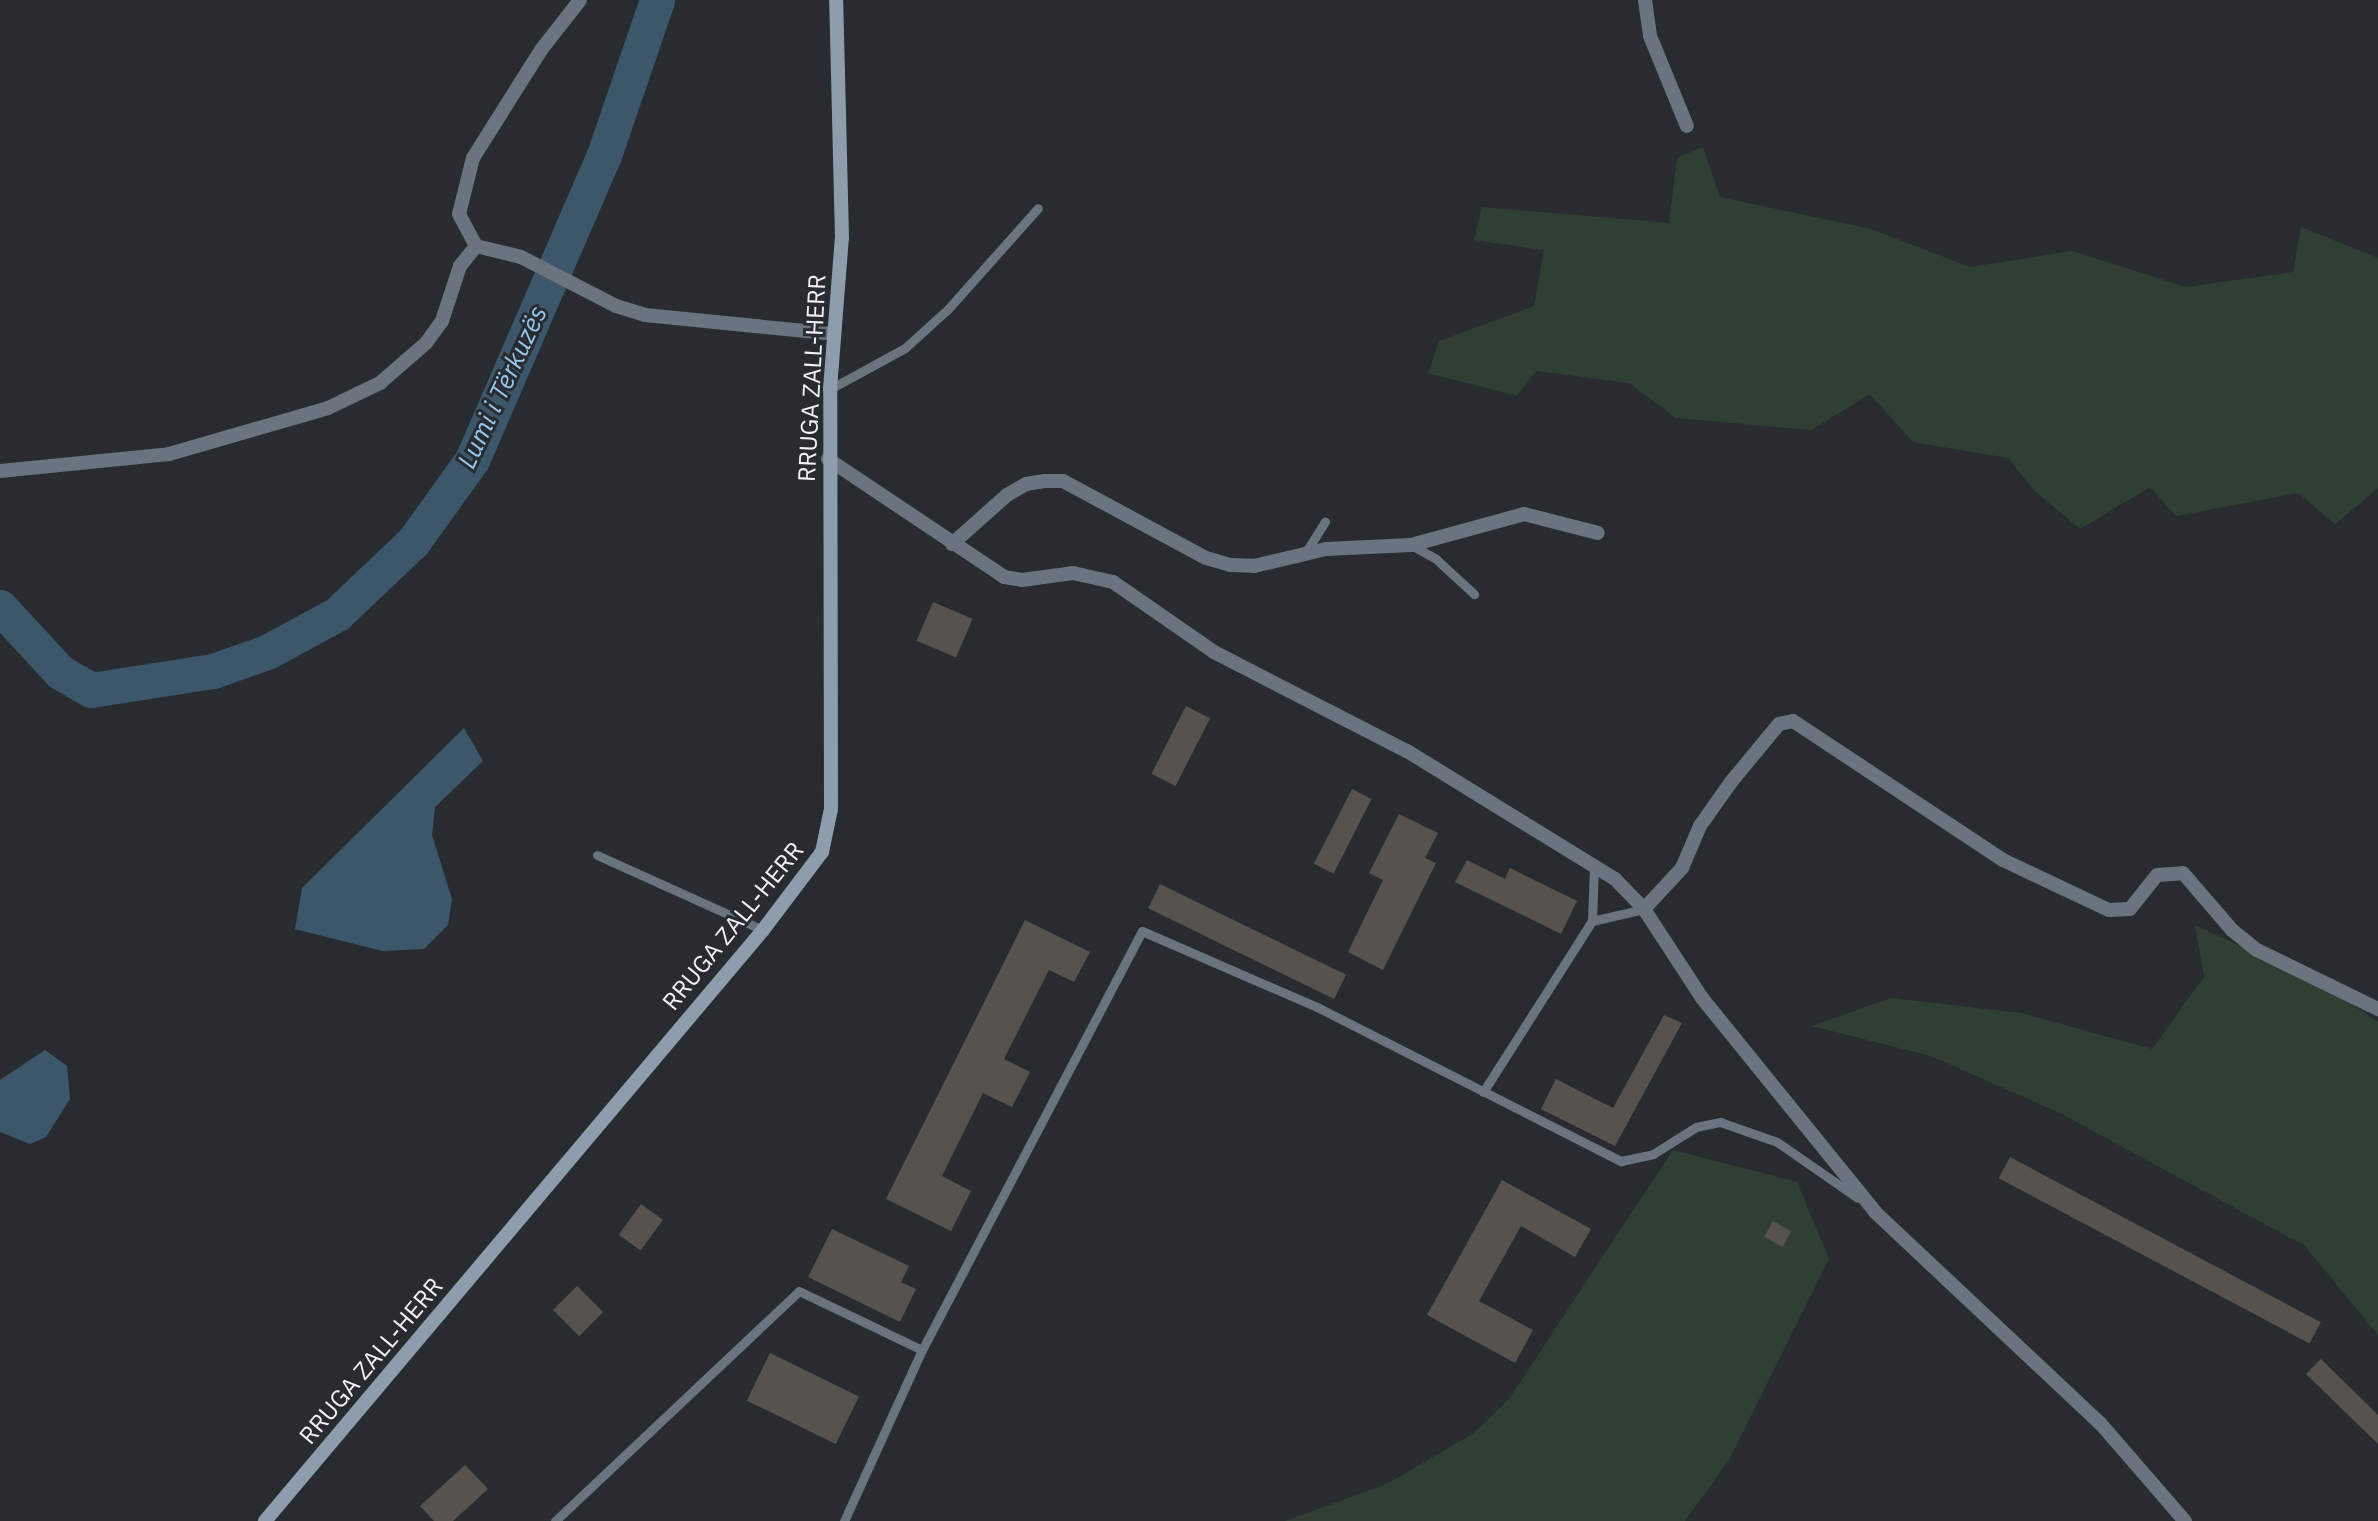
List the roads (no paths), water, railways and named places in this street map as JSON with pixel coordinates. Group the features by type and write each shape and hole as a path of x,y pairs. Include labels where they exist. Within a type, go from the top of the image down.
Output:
{"main road":[{"name":"RRUGA ZALL-HERR","path":"265,1521 808,875 828,831 828,458 830,389 842,238 836,0"}],"street":[{"path":"580,0 541,50 473,158 459,214 476,246 521,257 578,286 645,315 834,334"},
{"path":"1645,0 1650,36 1687,126"},
{"path":"0,471 169,454 328,408 380,383 426,343 442,321 460,266 476,246"},
{"path":"828,458 1004,577 1023,580 1073,573 1113,582 1214,652 1407,751 1631,891 1702,998 1875,1212 2100,1423 2185,1521"},
{"path":"952,544 1007,495 1026,484 1045,481 1071,485 1206,558 1230,565 1254,566 1306,552 1411,545 1524,514 1598,533"},
{"path":"1644,909 1682,868 1700,826 1731,782 1786,720 2003,860 2109,910 2130,909 2157,875 2183,873 2232,930 2257,950 2378,1009"}],"lane":[{"path":"830,389 905,348 948,309 1038,208"},
{"path":"1306,552 1325,522"},
{"path":"1411,545 1436,559 1474,594"},
{"path":"597,855 763,930"},
{"path":"1483,1092 1592,921 1594,866"},
{"path":"1592,921 1644,909"},
{"path":"844,1521 922,1350 1142,931 1319,1008 1628,1163 1653,1154 1696,1127 1720,1122 1777,1142 1875,1212"},
{"path":"555,1521 799,1291 922,1350"}],"water":[{"path":"464,728 483,761 435,807 432,835 452,899 448,925 424,949 383,951 295,929 302,888"},
{"path":"45,1050 67,1066 70,1099 46,1137 30,1144 0,1132 0,1080"}],"waterway":[{"name":"Lumi i Tërkuzës","path":"0,607 60,672 91,690 213,671 267,652 337,614 413,542 472,460 603,158 657,0"}]}
